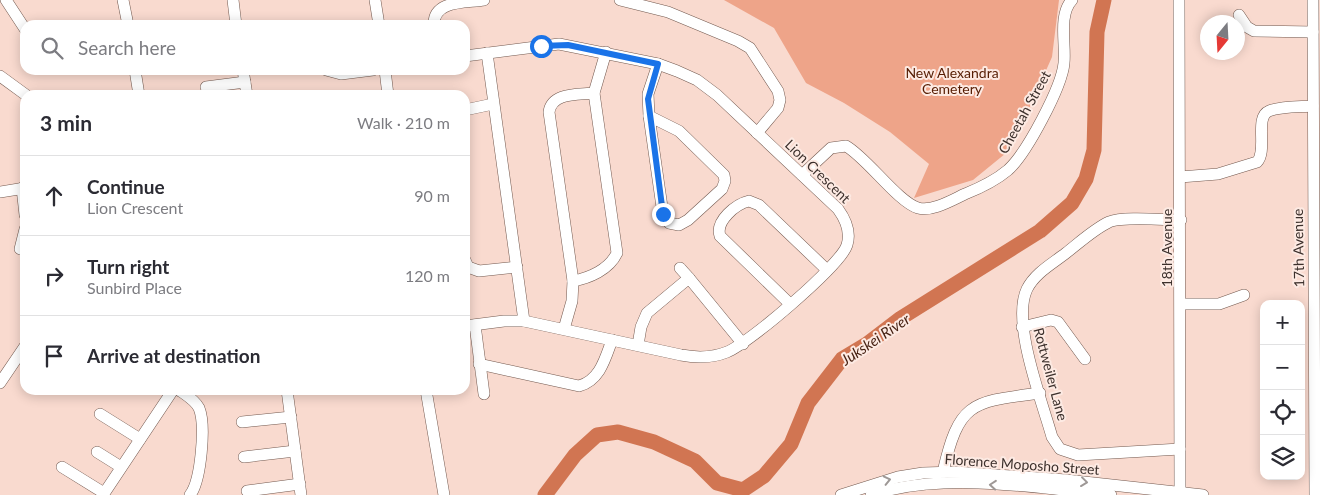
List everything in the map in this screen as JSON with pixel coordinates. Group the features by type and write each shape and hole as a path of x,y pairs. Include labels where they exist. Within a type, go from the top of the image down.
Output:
{"street":[{"path":"6,0 20,21"},
{"path":"123,0 127,20"},
{"path":"233,0 235,20"},
{"path":"376,0 378,20"},
{"path":"434,20 435,14 441,7 484,0"},
{"path":"620,0 668,12 738,41 750,48 778,91 780,100 778,108 757,133"},
{"name":"Cheetah Street","path":"802,175 832,148 846,146 908,202 923,209 948,202 1000,176 1012,166 1024,150 1060,81 1064,55 1064,15 1072,0"},
{"name":"18th Avenue","path":"1180,0 1180,494"},
{"name":"17th Avenue","path":"1315,4 1312,32 1316,81 1312,106 1317,299 1316,495"},
{"path":"1245,25 1254,31 1312,32"},
{"name":"Lion Crescent","path":"470,55 552,44 606,52 658,64 690,77 704,85 838,209 847,225 848,240 845,250 827,270 790,304 743,344 720,355 701,357 524,321 470,325"},
{"path":"487,52 524,321"},
{"path":"572,281 595,275 617,253 594,93 606,52"},
{"path":"649,116 679,131 724,175 725,181 722,189 684,223 673,224 664,218 649,116 648,94 658,64"},
{"path":"136,75 138,90"},
{"path":"244,75 246,90"},
{"path":"386,75 387,90"},
{"path":"0,76 20,91"},
{"path":"206,87 245,82"},
{"path":"564,329 572,301 572,281 548,112 550,105 556,98 594,93"},
{"path":"470,109 493,104"},
{"path":"1180,177 1218,174 1257,162 1261,154 1262,122 1267,112 1312,106"},
{"path":"0,192 20,189"},
{"path":"790,304 720,236 718,231 721,222 739,205 749,201 759,205 827,270"},
{"name":"Rottweiler Lane","path":"1180,449 1078,455 1060,449 1052,437 1022,327 1023,299 1032,282 1104,225 1115,220 1181,220"},
{"path":"470,268 479,271 517,267"},
{"path":"680,268 743,344"},
{"path":"638,345 640,327 648,313 688,278"},
{"path":"1181,304 1219,304 1244,295"},
{"path":"1022,327 1051,320 1058,322 1085,359"},
{"path":"470,325 484,394"},
{"path":"479,364 579,386 590,382 600,370 612,340"},
{"path":"0,384 20,354"},
{"path":"0,363 8,372"},
{"path":"943,472 950,438 959,422 969,410 999,398 1040,393"},
{"path":"62,467 104,494 169,395"},
{"path":"185,395 195,403 200,413 199,466 194,494"},
{"path":"247,492 301,489 288,395"},
{"path":"427,395 444,495"},
{"path":"100,414 140,439"},
{"path":"242,422 290,417"},
{"path":"244,457 295,451"},
{"path":"98,452 121,467"},
{"name":"Florence Moposho Street","path":"841,495 898,477 943,472 1020,476 1203,495"},
{"name":"Florence Moposho Street","path":"871,495 912,485 954,483 1111,495"}],"green space":[{"name":"New Alexandra Cemetery","path":"724,0 1059,0 1052,57 1011,149 973,180 914,198 929,164 890,132 844,103 806,83 774,28"}],"waterway":[{"name":"Jukskei River","path":"545,495 575,455 597,435 618,432 654,442 695,461 717,483 743,490 764,476 791,444 808,403 842,359 867,344 901,318 1040,231 1072,203 1086,179 1094,150 1097,32 1104,0"}],"route":[{"path":"541,46 552,44 568,45 658,64 649,90 648,99 649,119 663,214"}]}
